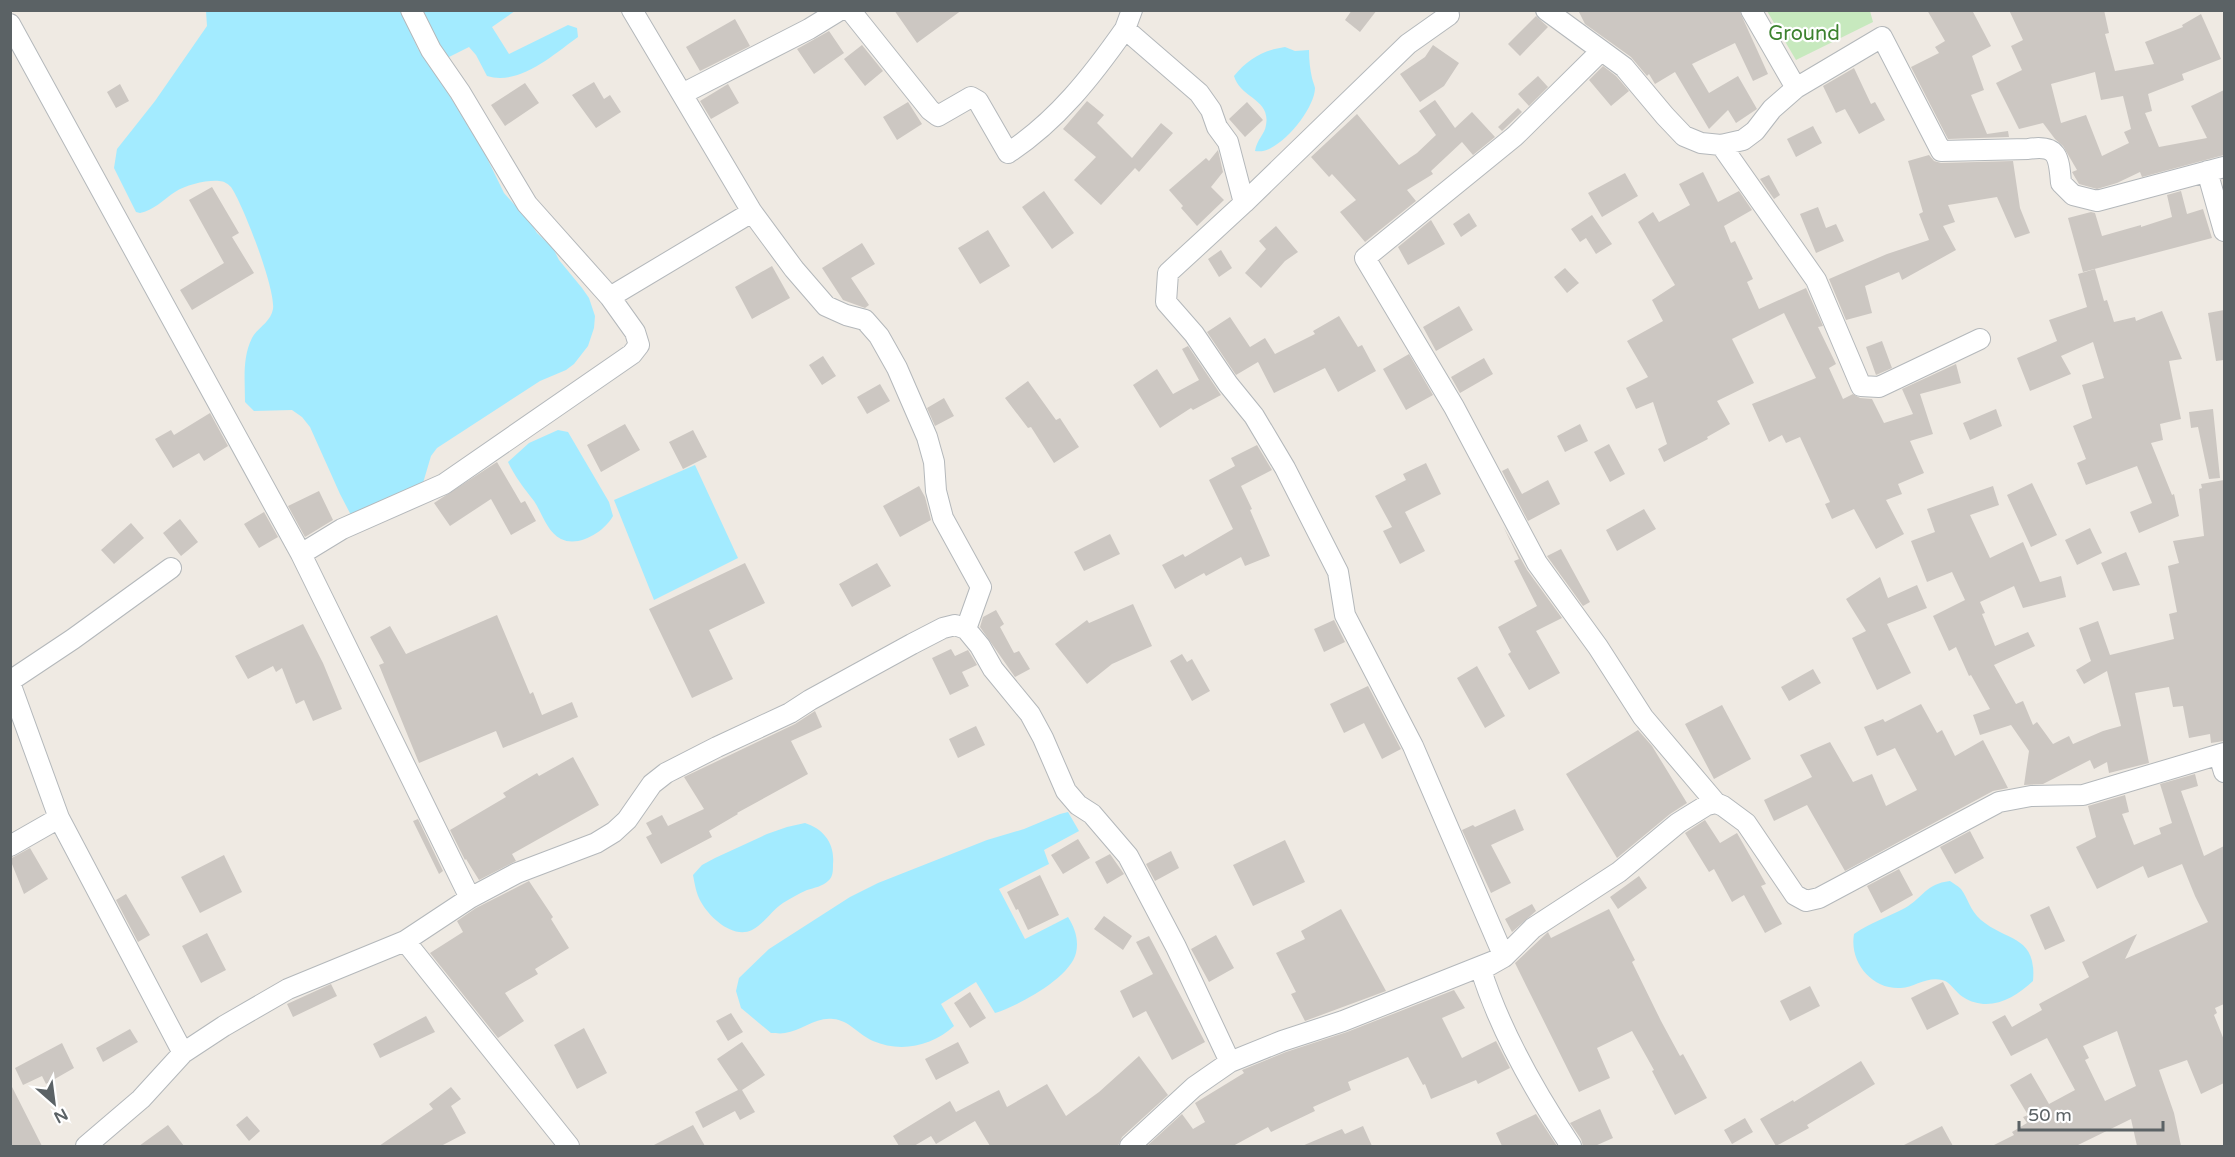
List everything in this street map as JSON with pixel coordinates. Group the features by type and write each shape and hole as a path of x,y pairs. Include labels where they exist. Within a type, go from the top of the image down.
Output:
{"street":[{"path":"301,554 342,529 444,484 632,354 639,345 635,332 610,297 527,204 460,92 431,50 411,10"},
{"path":"632,10 752,212 811,290 826,306 865,320 879,336 897,368 927,437 934,462 936,491 942,518 981,587 966,629"},
{"path":"682,94 840,10"},
{"path":"850,10 930,110 938,116 971,97 978,101 1008,153 1033,136 1072,98 1098,67 1129,20 1199,93 1211,110 1217,126 1228,142 1244,203"},
{"path":"1546,10 1624,67 1665,117 1684,136 1701,143 1721,145 1743,140 1755,131 1772,109 1796,88 1881,37 1941,151 2041,147 2052,150 2059,161 2061,183 2073,195 2097,201 2216,169 2224,231"},
{"path":"1751,10 1796,88"},
{"path":"1446,12 1408,44 1244,203 1168,273 1166,302 1194,334 1228,384 1254,416 1285,468 1338,572 1345,615 1413,746 1504,957"},
{"path":"10,24 301,554 470,898"},
{"path":"1601,51 1515,136 1365,258 1460,417 1537,563 1598,647 1643,717 1716,803 1746,823 1795,895 1806,901 1819,898 1999,802 2031,796 2083,795 2223,760"},
{"path":"1721,145 1816,280 1861,386 1879,387 1980,339"},
{"path":"610,297 752,212"},
{"path":"171,568 10,682 59,818 183,1053"},
{"path":"86,1146 141,1099 183,1053 224,1026 288,989 405,940 470,898 517,873 596,843 614,832 627,820 652,784 666,773 790,713 943,628 955,625 966,629 980,646 993,669 1030,714 1066,791 1078,805 1092,814 1128,856 1176,947 1230,1062"},
{"path":"1570,1146 1527,1076 1488,993 1481,970 1504,957 1533,928 1619,872 1678,823 1707,805 1716,803"},
{"path":"10,846 59,818"},
{"path":"405,940 569,1146"},
{"path":"1130,1146 1194,1087 1230,1062 1282,1041 1343,1021 1504,957"}],"green space":[{"name":"Ground","path":"1767,11 1870,11 1873,22 1796,60"}],"water":[{"path":"206,11 401,11 418,49 437,75 485,154 504,193 537,233 553,248 559,260 589,298 595,316 588,346 574,364 540,381 437,448 431,456 423,483 352,517 310,427 302,417 292,410 254,411 245,402 247,353 252,338 272,314 273,299 258,247 231,187 219,181 190,185 140,213 136,212 114,168 117,149 155,101 207,26"},
{"path":"418,11 515,11 492,27 509,54 568,25 577,28 578,37 535,67 511,77 499,78 487,76 469,47 445,59"},
{"path":"1285,47 1295,51 1309,50 1315,88 1313,97 1302,118 1284,139 1264,151 1255,151 1265,128 1266,116 1260,104 1242,89 1234,76 1257,56"},
{"path":"558,430 568,432 609,502 613,516 598,532 583,540 568,541 552,532 508,462 529,443"},
{"path":"695,465 738,558 654,600 614,500"},
{"path":"1068,812 1079,831 1044,850 1049,864 999,889 1025,939 1068,917 1076,934 1077,948 1072,962 1054,981 1029,998 995,1013 976,982 941,1004 954,1026 926,1043 905,1047 894,1047 873,1041 844,1022 833,1019 820,1020 791,1032 771,1033 741,1008 736,991 739,978 769,949 850,897 878,883 987,840"},
{"path":"805,823 823,833 830,844 833,871 830,879 783,903 752,930 737,932 716,920 701,902 696,889 693,875 702,865 767,834"},
{"path":"1950,881 1961,889 1981,920 2025,947 2030,955 2033,981 2009,998 1991,1004 1972,1002 1960,995 1948,983 1937,979 1901,988 1890,987 1872,979 1859,964 1853,944 1854,934 1905,908 1935,885"}],"building":[{"path":"894,10 962,10 917,43"},
{"path":"1352,10 1377,10 1360,32 1345,20"},
{"path":"1578,10 1739,10 1768,74 1753,81 1735,43 1692,64 1709,93 1738,76 1757,109 1736,123 1728,110 1709,129 1675,72 1655,84 1649,74 1647,76 1631,57 1585,24"},
{"path":"1927,10 1972,10 1991,46 1972,56 1984,90 1971,95 1987,134 2008,131 2009,137 1948,139 1911,67 1939,53 1935,47 1945,41"},
{"path":"2009,10 2104,10 2109,33 2105,34 2115,71 2154,64 2145,42 2183,27 2182,25 2201,14 2221,59 2182,74 2184,80 2148,94 2152,111 2145,113 2159,147 2207,138 2191,106 2224,90 2224,155 2142,177 2140,172 2097,189 2079,184 2072,172 2077,170 2063,146 2043,123 2019,129 1996,83 2022,70 2011,46 2023,40","holes":["2095,72 2101,100 2123,96 2131,129 2124,132 2129,143 2102,156 2086,115 2061,123 2051,84"]},
{"path":"1536,16 1548,27 1520,56 1508,44"},
{"path":"735,19 750,46 700,71 686,47"},
{"path":"829,31 844,53 814,74 797,49"},
{"path":"862,45 883,71 865,86 844,59"},
{"path":"1433,45 1459,63 1444,86 1420,102 1400,74 1425,57"},
{"path":"1603,66 1616,76 1629,91 1611,106 1589,80"},
{"path":"1854,68 1871,104 1875,102 1885,120 1859,134 1845,109 1836,113 1823,86"},
{"path":"1538,76 1548,87 1529,106 1518,94"},
{"path":"594,82 604,99 610,95 621,112 596,128 572,95"},
{"path":"525,83 539,103 505,126 491,105"},
{"path":"120,84 129,101 116,108 107,92"},
{"path":"728,84 739,103 711,119 700,101"},
{"path":"1435,100 1455,128 1472,112 1495,137 1473,155 1462,142 1431,171 1433,174 1407,190 1416,201 1365,242 1340,212 1356,200 1332,174 1329,177 1311,157 1357,114 1399,165 1417,153 1436,135 1419,111"},
{"path":"1087,101 1104,115 1097,123 1132,158 1161,123 1173,133 1139,172 1135,168 1101,205 1074,180 1096,157 1063,129"},
{"path":"908,102 922,124 897,140 883,117"},
{"path":"1247,102 1263,120 1245,137 1229,119"},
{"path":"1518,108 1522,112 1502,131 1498,127"},
{"path":"1813,126 1822,143 1796,157 1787,139"},
{"path":"1218,150 1223,172 1211,187 1224,200 1197,226 1169,190 1206,158 1209,161"},
{"path":"1929,155 1934,161 1941,163 2013,161 2020,208 2030,233 2015,238 1997,197 1948,205 1955,222 1943,226 1956,250 1902,280 1899,272 1865,286 1872,313 1846,320 1829,279 1887,254 1929,240 1919,214 1923,212 1908,161"},
{"path":"1703,172 1718,202 1739,191 1752,210 1724,226 1731,243 1735,241 1753,279 1747,282 1759,309 1806,288 1823,326 1818,327 1836,364 1829,368 1843,399 1853,394 1860,398 1872,399 1884,423 1913,414 1902,389 1956,364 1961,383 1920,394 1933,434 1910,441 1924,473 1898,484 1902,494 1886,500 1904,534 1876,549 1854,509 1832,519 1825,504 1830,502 1800,437 1786,443 1782,435 1769,442 1752,404 1816,378 1784,313 1732,339 1754,383 1717,401 1730,424 1707,437 1708,439 1664,462 1658,449 1667,444 1653,402 1636,409 1626,388 1648,377 1627,341 1663,321 1652,300 1675,285 1638,222 1653,212 1659,222 1690,205 1679,184"},
{"path":"1625,173 1638,196 1602,217 1588,193"},
{"path":"1769,175 1780,195 1774,199 1760,179"},
{"path":"212,187 239,233 232,237 254,273 192,310 180,290 224,263 189,200"},
{"path":"1044,191 1074,233 1052,249 1022,207"},
{"path":"2181,191 2187,214 2203,209 2212,238 2083,272 2068,218 2095,213 2102,236 2141,225 2141,227 2172,217 2167,195"},
{"path":"1818,207 1826,228 1836,224 1844,241 1816,253 1800,214"},
{"path":"1469,213 1477,226 1461,237 1453,224"},
{"path":"1592,215 1612,244 1596,254 1586,238 1580,242 1571,229"},
{"path":"1431,220 1445,244 1408,265 1398,247"},
{"path":"1276,226 1298,252 1285,261 1261,288 1245,273 1266,249 1259,241"},
{"path":"988,230 1010,266 980,284 958,248"},
{"path":"862,243 875,264 851,278 869,305 865,308 843,300 822,268"},
{"path":"1221,250 1232,268 1219,277 1208,259"},
{"path":"772,266 790,298 752,319 735,287"},
{"path":"1565,268 1579,283 1567,293 1554,277"},
{"path":"2095,269 2104,301 2107,300 2114,322 2135,317 2136,321 2162,311 2182,359 2169,361 2181,419 2160,424 2163,440 2151,443 2172,495 2174,494 2179,516 2139,533 2130,512 2152,503 2137,466 2086,485 2077,463 2086,459 2073,426 2092,418 2082,385 2104,378 2093,342 2061,356 2071,374 2030,391 2017,358 2057,341 2049,320 2087,307 2078,274"},
{"path":"1459,306 1473,330 1436,351 1423,327"},
{"path":"2224,310 2224,360 2216,361 2208,313"},
{"path":"1339,316 1358,347 1362,345 1376,371 1338,392 1325,368 1274,393 1258,362 1236,375 1207,332 1230,317 1250,347 1265,338 1275,354 1315,334 1313,331"},
{"path":"1882,341 1892,368 1876,375 1866,347"},
{"path":"1188,346 1221,395 1193,410 1191,408 1160,428 1133,385 1157,369 1173,394 1199,380 1182,349"},
{"path":"1409,354 1433,395 1406,410 1383,369"},
{"path":"823,356 836,376 822,385 809,365"},
{"path":"1484,358 1493,374 1460,393 1451,377"},
{"path":"1028,381 1056,420 1060,418 1079,447 1054,463 1031,427 1028,428 1005,398"},
{"path":"880,384 890,401 867,414 857,397"},
{"path":"944,398 954,416 935,426 927,408"},
{"path":"1996,409 2002,426 1970,440 1963,423"},
{"path":"2213,409 2220,478 2209,479 2198,427 2191,428 2189,412"},
{"path":"210,413 228,446 204,461 199,453 173,468 155,439 171,430 174,435"},
{"path":"625,424 640,450 601,472 587,445"},
{"path":"1580,424 1588,441 1565,452 1557,436"},
{"path":"693,430 707,457 683,469 669,442"},
{"path":"1609,444 1625,474 1610,482 1594,452"},
{"path":"1257,445 1272,470 1241,486 1270,556 1245,566 1241,557 1206,576 1204,573 1175,589 1162,565 1183,554 1185,557 1233,529 1209,480 1235,466 1231,458"},
{"path":"497,462 521,503 525,501 536,521 511,535 491,499 450,526 434,503"},
{"path":"1426,463 1441,494 1405,512 1425,551 1400,564 1383,531 1392,527 1375,496 1406,480 1403,474"},
{"path":"1508,468 1522,494 1548,480 1560,504 1528,521 1502,471"},
{"path":"2224,480 2224,741 2211,743 2210,734 2189,738 2183,706 2173,707 2169,687 2135,693 2149,763 2109,773 2107,762 2094,769 2090,760 2043,784 2024,785 2029,751 2011,725 1980,735 1973,715 1990,709 1971,675 1969,676 1956,647 1949,651 1933,616 1965,600 1952,572 1927,582 1911,541 1935,532 1927,509 1993,486 1999,505 1970,515 1990,558 2023,542 2040,582 2061,576 2066,597 2023,608 2014,586 1980,602 1985,613 1982,614 1995,646 2028,632 2035,646 1994,665 2016,704 2023,701 2033,725 2037,722 2053,744 2069,736 2073,744 2121,726 2107,671 2084,684 2076,670 2091,661 2079,628 2098,621 2110,655 2174,639 2169,614 2177,612 2168,566 2179,563 2173,541 2204,536 2199,489 2202,488 2201,484"},
{"path":"2032,483 2057,535 2031,547 2007,495"},
{"path":"919,486 925,497 931,520 900,537 883,506"},
{"path":"319,491 333,520 305,537 288,506"},
{"path":"1644,509 1656,529 1617,551 1606,530"},
{"path":"264,512 278,537 259,548 244,524"},
{"path":"180,519 198,542 181,556 163,533"},
{"path":"131,523 144,538 114,564 101,550"},
{"path":"1503,526 1527,570 1562,618 1536,631 1560,673 1529,690 1508,654 1511,652 1498,627 1537,606 1514,561 1519,559"},
{"path":"2090,528 2102,553 2077,565 2065,540"},
{"path":"1110,534 1120,554 1084,571 1074,552"},
{"path":"1561,549 1590,602 1583,606 1547,556"},
{"path":"2126,552 2140,585 2113,591 2101,563"},
{"path":"745,563 765,603 709,630 733,679 692,698 649,609"},
{"path":"877,563 891,586 852,607 839,584"},
{"path":"1880,577 1888,598 1917,585 1927,608 1887,624 1911,673 1877,690 1852,638 1866,631 1846,599"},
{"path":"1133,604 1152,646 1112,664 1087,684 1055,644 1087,620 1089,623"},
{"path":"996,610 1004,624 1000,627 1014,653 1019,651 1030,669 1015,677 980,627 983,617"},
{"path":"497,615 530,694 533,692 542,715 572,702 578,717 503,748 496,731 419,763 379,665 384,663 370,637 390,626 406,654"},
{"path":"1334,620 1345,642 1324,652 1314,629"},
{"path":"303,624 323,663 342,709 313,721 304,700 296,704 282,668 276,672 273,666 248,679 235,656"},
{"path":"951,649 955,656 968,650 977,665 962,672 969,686 950,695 932,658"},
{"path":"1182,654 1187,662 1192,659 1210,691 1192,701 1170,661"},
{"path":"1477,666 1505,716 1485,728 1457,678"},
{"path":"1813,669 1821,683 1789,701 1781,687"},
{"path":"1368,686 1401,749 1382,759 1364,723 1344,733 1330,704"},
{"path":"1921,704 1937,733 1942,730 1955,756 1983,740 2008,788 1993,791 1845,871 1807,805 1774,821 1764,800 1812,777 1800,755 1830,742 1853,782 1872,774 1886,806 1917,790 1895,748 1877,756 1864,727 1883,719 1885,722"},
{"path":"1722,705 1751,759 1714,779 1685,724"},
{"path":"815,711 822,727 791,741 808,774 737,813 709,831 712,837 661,864 646,837 652,834 646,823 662,815 668,826 704,809 684,777 795,724"},
{"path":"976,726 985,745 958,758 949,739"},
{"path":"1638,730 1652,746 1687,803 1670,814 1617,858 1566,774"},
{"path":"573,757 599,805 512,854 516,861 479,880 465,860 450,830 506,797 503,793 537,773 539,776"},
{"path":"2195,774 2198,786 2181,791 2204,856 2224,846 2224,1004 2215,1008 2217,1013 2214,1015 2224,1040 2224,1083 2201,1094 2187,1060 2159,1070 2174,1113 2181,1146 2137,1146 2131,1119 2076,1146 1992,1146 2014,1135 2012,1132 2027,1123 2023,1117 2028,1115 2010,1085 2031,1073 2049,1104 2075,1090 2047,1038 2011,1056 1992,1022 2005,1015 2012,1027 2042,1010 2039,1004 2089,977 2082,962 2137,934 2125,959 2208,922 2182,864 2148,878 2143,866 2097,889 2076,847 2096,837 2088,806 2125,795 2129,812 2122,814 2134,845 2161,834 2159,828 2172,823 2160,784","holes":["2117,1031 2136,1086 2105,1101 2085,1060 2089,1058 2083,1046"]},
{"path":"1515,809 1524,830 1491,845 1511,883 1491,893 1462,830 1473,825 1475,827"},
{"path":"418,819 443,871 439,874 413,821"},
{"path":"1705,820 1720,843 1737,833 1766,884 1761,886 1782,924 1765,933 1744,895 1732,902 1714,869 1709,872 1685,833"},
{"path":"1970,831 1984,858 1955,874 1940,847"},
{"path":"1078,839 1090,858 1063,874 1051,855"},
{"path":"1285,840 1305,882 1253,906 1233,865"},
{"path":"30,848 48,879 24,894 10,859"},
{"path":"1171,851 1179,868 1155,881 1146,864"},
{"path":"1110,854 1124,874 1107,884 1095,862"},
{"path":"224,855 242,892 200,913 181,877"},
{"path":"1899,869 1913,895 1881,913 1867,886"},
{"path":"1040,875 1059,915 1028,930 1007,892"},
{"path":"1639,876 1647,888 1618,909 1610,897"},
{"path":"529,881 553,917 551,919 569,948 535,969 538,974 505,993 524,1021 498,1038 430,953 463,932 457,921 476,908"},
{"path":"126,894 150,935 138,942 116,900"},
{"path":"1532,904 1536,911 1512,932 1505,919"},
{"path":"2049,906 2065,941 2045,950 2030,915"},
{"path":"1341,909 1386,991 1305,1021 1291,994 1296,992 1276,953 1305,939 1301,931"},
{"path":"1609,909 1635,960 1632,962 1661,1021 1680,1056 1683,1054 1707,1098 1675,1115 1652,1071 1654,1070 1632,1031 1597,1048 1610,1078 1579,1092 1515,963 1548,932 1551,938"},
{"path":"1104,916 1132,936 1123,950 1094,929"},
{"path":"207,933 226,970 201,983 182,946"},
{"path":"1216,935 1234,968 1209,982 1191,949"},
{"path":"1149,936 1205,1042 1172,1060 1146,1011 1133,1018 1120,991 1153,974 1136,942"},
{"path":"1943,982 1959,1014 1927,1030 1911,998"},
{"path":"331,984 337,996 293,1017 287,1004"},
{"path":"1810,986 1820,1006 1790,1021 1780,1001"},
{"path":"1454,990 1465,1008 1442,1018 1462,1058 1496,1041 1510,1068 1478,1084 1476,1080 1431,1099 1425,1084 1423,1085 1408,1057 1348,1082 1351,1090 1313,1107 1315,1111 1271,1132 1268,1127 1233,1146 1147,1146 1182,1114 1193,1129 1205,1122 1195,1103 1244,1073 1242,1070"},
{"path":"970,992 986,1018 970,1028 954,1003"},
{"path":"731,1013 743,1032 728,1041 716,1021"},
{"path":"426,1016 435,1032 380,1058 373,1044"},
{"path":"584,1028 607,1073 577,1089 554,1045"},
{"path":"130,1029 138,1042 103,1062 96,1048"},
{"path":"742,1042 765,1075 742,1090 755,1112 740,1120 735,1111 703,1128 695,1112 738,1090 717,1059"},
{"path":"958,1042 969,1063 936,1080 925,1059"},
{"path":"62,1043 74,1068 46,1084 42,1076 23,1085 15,1068"},
{"path":"1139,1056 1168,1095 1122,1137 1118,1146 990,1146 975,1121 936,1144 931,1136 914,1146 899,1146 893,1136 950,1101 956,1112 999,1090 1007,1107 1047,1084 1066,1116 1099,1092"},
{"path":"1861,1061 1875,1084 1807,1125 1809,1128 1776,1146 1760,1119 1793,1100 1794,1102"},
{"path":"10,1083 42,1146 10,1146"},
{"path":"451,1087 461,1099 451,1106 466,1133 441,1146 379,1146 433,1109 429,1104"},
{"path":"1600,1109 1613,1138 1595,1146 1583,1146 1570,1123"},
{"path":"1536,1114 1557,1146 1502,1146 1496,1133"},
{"path":"247,1116 260,1131 249,1141 236,1125"},
{"path":"1745,1118 1753,1132 1732,1144 1724,1130"},
{"path":"168,1125 184,1146 139,1146"},
{"path":"693,1125 705,1146 652,1146"},
{"path":"1363,1126 1372,1146 1302,1146 1342,1129 1345,1134"},
{"path":"1942,1126 1953,1146 1902,1146"}]}
